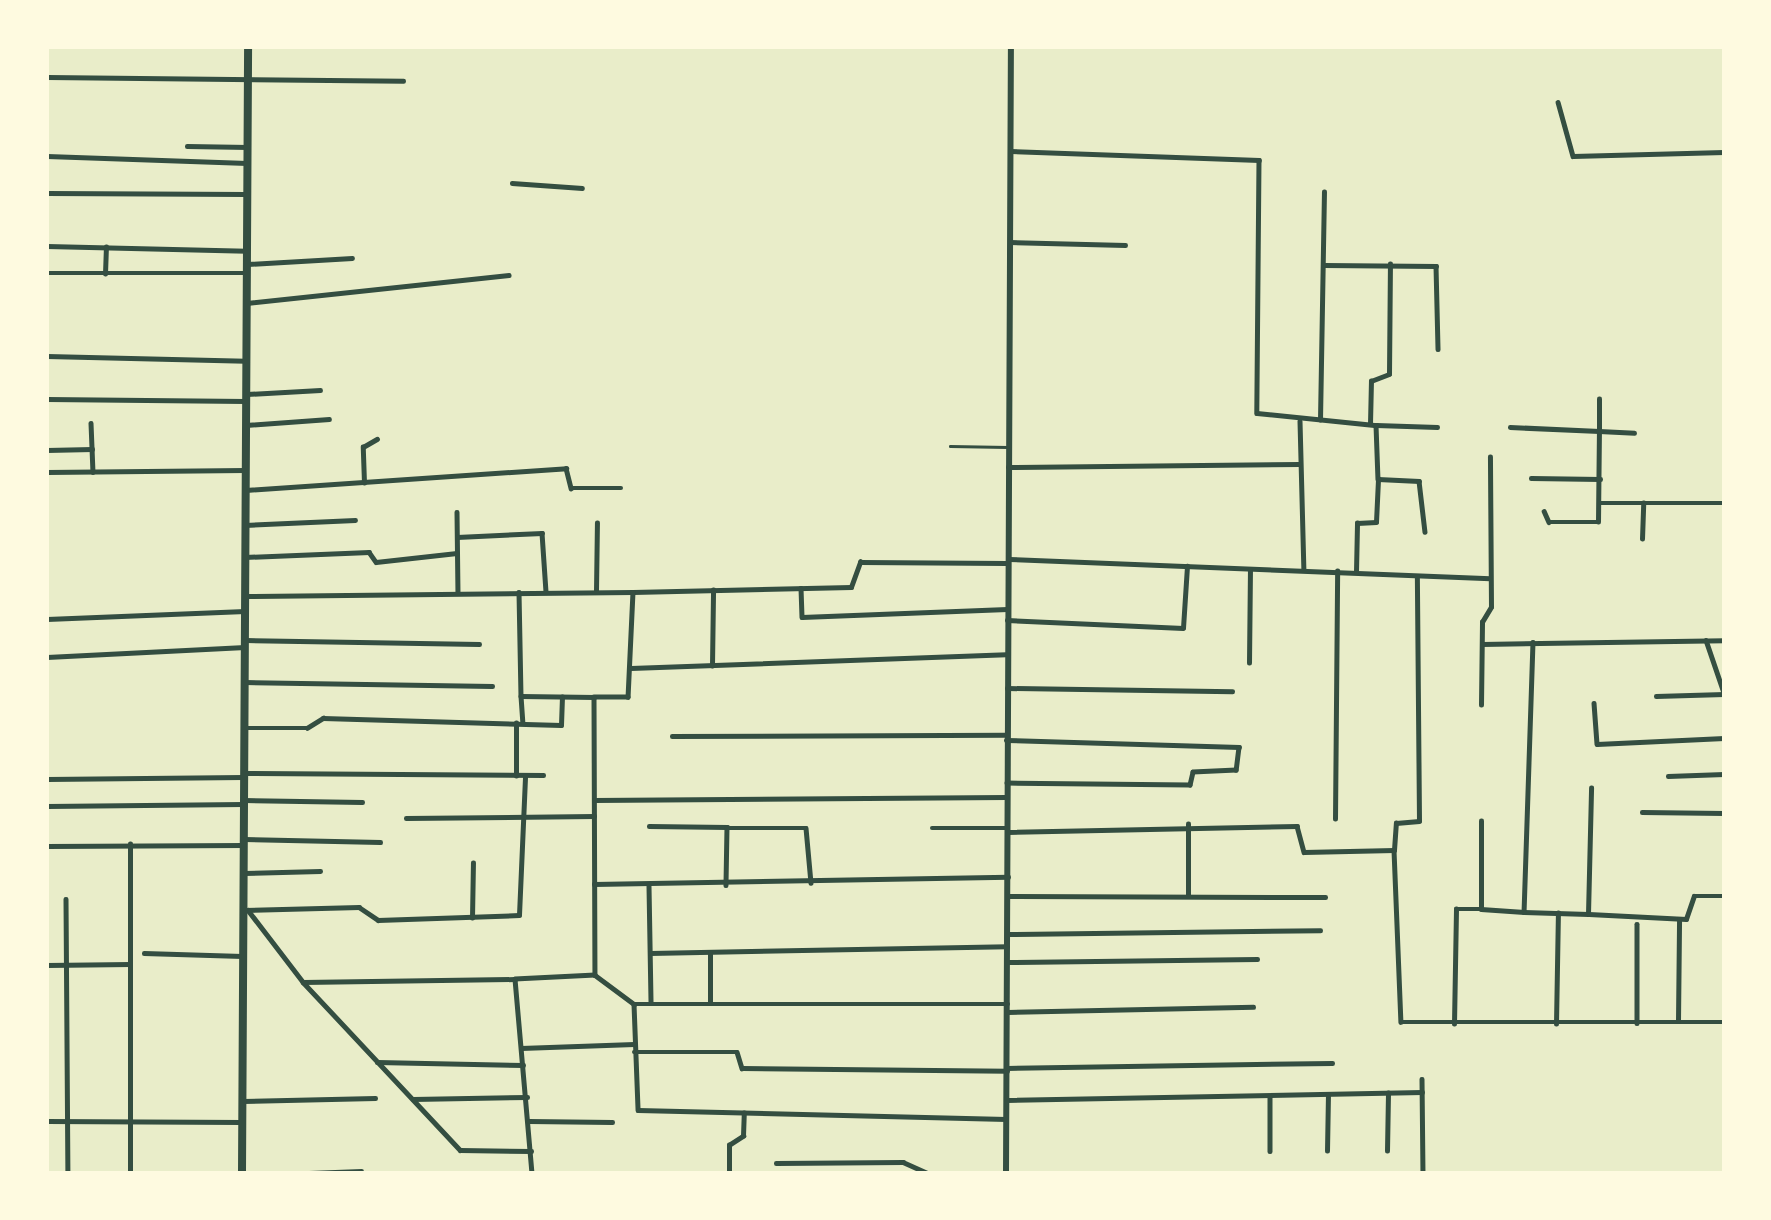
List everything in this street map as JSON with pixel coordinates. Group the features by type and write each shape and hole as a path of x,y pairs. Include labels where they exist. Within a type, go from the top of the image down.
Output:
{"highway":[{"path":"242,1173 248,47"}],"street":[{"path":"1006,1173 1006,561 1011,47"},
{"path":"47,76 248,83 403,81"},
{"path":"1558,102 1573,156 1724,152"},
{"path":"187,146 248,148"},
{"path":"1011,151 1259,160 1256,412 1300,421 1437,427"},
{"path":"47,156 247,163"},
{"path":"512,183 582,188"},
{"path":"47,192 247,194"},
{"path":"1320,420 1324,192"},
{"path":"1010,242 1125,245"},
{"path":"47,246 247,251"},
{"path":"105,274 106,247"},
{"path":"47,273 105,274 247,269 352,258"},
{"path":"1324,265 1390,264 1438,268 1438,349"},
{"path":"1356,572 1357,523 1377,520 1378,479 1371,382 1389,374 1390,264"},
{"path":"247,303 509,275"},
{"path":"47,356 246,361"},
{"path":"47,399 246,398 320,390"},
{"path":"1544,511 1549,522 1596,522 1601,503 1599,399"},
{"path":"246,425 329,419"},
{"path":"1300,421 1299,464 1304,569"},
{"path":"91,423 93,472"},
{"path":"1510,428 1634,433"},
{"path":"364,483 363,447 377,439"},
{"path":"47,450 92,449"},
{"path":"1481,705 1482,644 1490,578 1490,457"},
{"path":"1007,467 1299,464"},
{"path":"245,490 566,468 571,488 621,488"},
{"path":"47,472 246,470"},
{"path":"1531,478 1600,478"},
{"path":"1378,479 1419,481 1425,532"},
{"path":"1601,503 1724,503"},
{"path":"1642,539 1643,503"},
{"path":"457,512 458,592"},
{"path":"245,525 355,520"},
{"path":"596,592 597,523"},
{"path":"457,537 542,533 546,591"},
{"path":"245,556 369,552 376,562 457,553"},
{"path":"245,596 519,591 633,592 853,586 860,562 1006,561 1250,570 1337,570 1417,577 1490,578"},
{"path":"1006,620 1183,628 1187,566"},
{"path":"1249,663 1250,570"},
{"path":"1335,819 1337,570"},
{"path":"1417,577 1419,821 1396,823 1394,850 1398,1020 1454,1024 1724,1021"},
{"path":"801,588 802,617 1007,609"},
{"path":"712,666 713,590"},
{"path":"519,591 523,723"},
{"path":"521,696 628,697 633,592"},
{"path":"47,620 245,611"},
{"path":"1656,696 1724,694 1706,640"},
{"path":"1482,644 1724,640"},
{"path":"1524,912 1533,642"},
{"path":"47,657 245,644 479,644"},
{"path":"631,668 1006,654"},
{"path":"244,682 492,686"},
{"path":"1006,688 1232,691"},
{"path":"244,727 307,727 323,718 561,725 562,696"},
{"path":"594,697 595,975"},
{"path":"1594,703 1597,744 1724,738"},
{"path":"516,723 516,776"},
{"path":"672,736 1006,737 1238,746 1237,770 1193,772 1189,785 1006,783"},
{"path":"1668,776 1724,774"},
{"path":"47,779 243,775 543,775"},
{"path":"245,912 359,907 378,920 520,914 525,776"},
{"path":"1588,915 1591,788"},
{"path":"594,800 1006,797"},
{"path":"47,806 362,802"},
{"path":"1642,811 1724,813"},
{"path":"406,818 594,816"},
{"path":"1481,821 1481,909"},
{"path":"932,828 1008,830 1188,824 1299,826 1304,852 1394,850"},
{"path":"1188,824 1188,894"},
{"path":"649,826 806,828 811,883"},
{"path":"726,885 728,828"},
{"path":"47,846 380,842"},
{"path":"130,844 130,1173"},
{"path":"472,918 473,863"},
{"path":"243,873 320,871"},
{"path":"594,884 726,885 1008,877"},
{"path":"649,886 651,1003"},
{"path":"1007,896 1188,894 1325,897"},
{"path":"1454,1024 1456,909 1679,920 1688,916 1694,896 1724,896"},
{"path":"66,899 68,1173"},
{"path":"245,912 303,982 464,1151 531,1151"},
{"path":"1556,1024 1558,913"},
{"path":"1678,1021 1679,920"},
{"path":"1637,924 1637,1023"},
{"path":"1008,934 1320,930"},
{"path":"650,953 1008,946"},
{"path":"144,953 243,953"},
{"path":"710,953 710,1003"},
{"path":"1008,961 1257,959"},
{"path":"47,965 131,964"},
{"path":"303,982 595,975 634,1004 1008,1004"},
{"path":"515,979 532,1173"},
{"path":"634,1004 634,1106 744,1113 1006,1119"},
{"path":"1008,1012 1253,1007"},
{"path":"521,1048 634,1044"},
{"path":"634,1052 737,1052 742,1068 1007,1070 1332,1063"},
{"path":"377,1062 523,1065"},
{"path":"1422,1079 1423,1173"},
{"path":"1387,1151 1388,1093"},
{"path":"1007,1100 1422,1093"},
{"path":"1327,1151 1328,1095"},
{"path":"412,1099 527,1097"},
{"path":"1270,1097 1270,1151"},
{"path":"242,1101 375,1098"},
{"path":"729,1173 729,1146 743,1136 744,1113"},
{"path":"47,1121 242,1122"},
{"path":"529,1121 612,1122"},
{"path":"776,1163 903,1162 928,1173"},
{"path":"786,1163 786,1173"},
{"path":"309,1173 361,1171"}],"lane":[{"path":"950,446 1007,447"}]}
